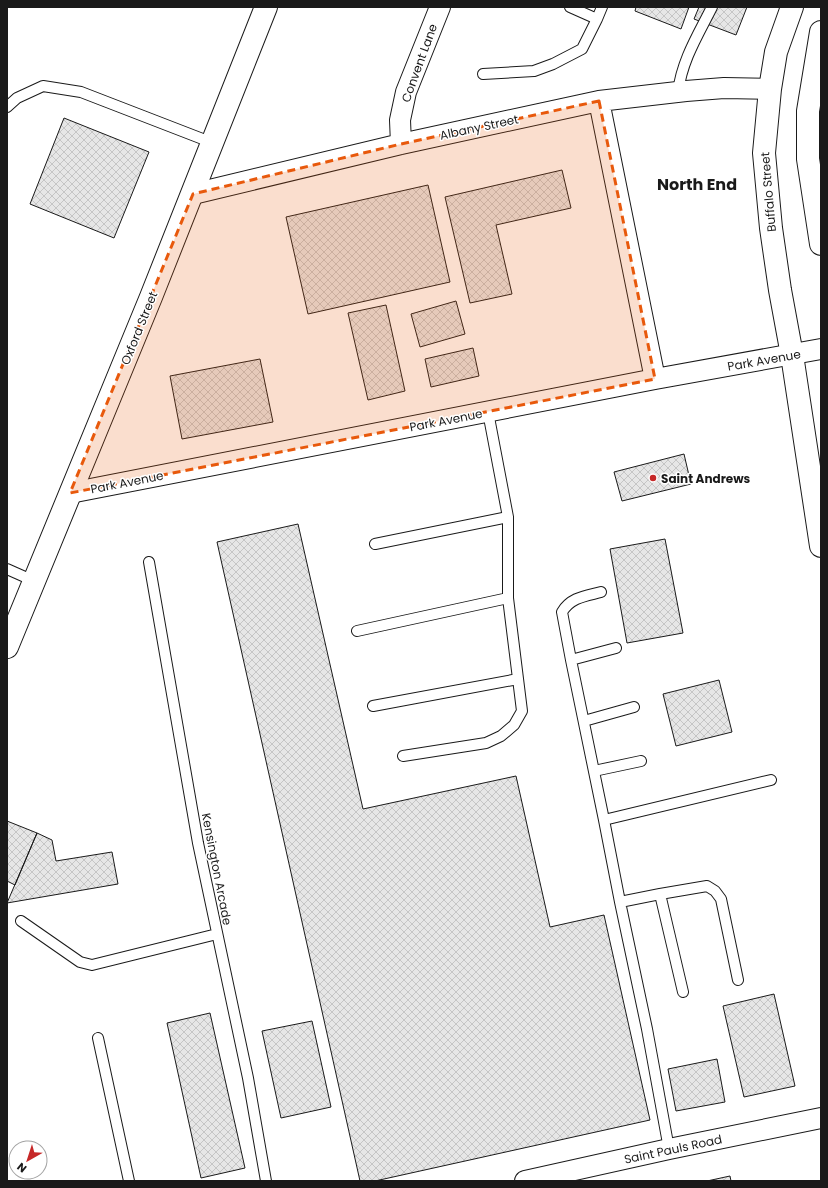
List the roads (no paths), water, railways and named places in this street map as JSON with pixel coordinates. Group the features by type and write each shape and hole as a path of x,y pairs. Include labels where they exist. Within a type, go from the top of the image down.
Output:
{"main road":[{"name":"Oxford Street","path":"7,647 193,194 266,7"},
{"name":"Buffalo Street","path":"792,7 776,52 770,89 764,153 776,259 821,546"},
{"path":"821,32 817,71 808,111 808,159 821,244"}],"street":[{"name":"Convent Lane","path":"401,144 400,120 406,92 440,7"},
{"name":"Albany Street","path":"193,194 401,144 599,101 724,88 770,89"},
{"path":"599,101 655,379"},
{"name":"Park Avenue","path":"70,493 655,379 821,349"},
{"name":"Saint Pauls Road","path":"524,1181 669,1149 821,1118"}],"lane":[{"path":"570,7 597,19"},
{"path":"483,74 534,71 553,64 582,49 602,7"},
{"path":"678,92 680,76 684,65 712,7"},
{"path":"7,107 17,98 43,86 81,92 213,143"},
{"path":"403,756 486,743 501,736 514,724 522,711 508,598 508,517 488,412"},
{"path":"375,544 508,517"},
{"name":"Kensington Arcade","path":"149,562 198,843 248,1078 266,1181"},
{"path":"7,569 34,581"},
{"path":"601,592 571,601 566,605 562,612 647,1029 669,1149"},
{"path":"357,631 508,598"},
{"path":"571,660 616,648"},
{"path":"373,706 518,679"},
{"path":"584,721 634,707"},
{"path":"594,771 641,761"},
{"path":"604,820 771,780"},
{"path":"620,902 707,886 715,891 720,899 738,980"},
{"path":"660,894 683,992"},
{"path":"21,921 80,962 92,965 217,934"},
{"path":"98,1038 129,1181"}],"place":[{"name":"Saint Andrews","path":"653,478"}],"district":[{"name":"North End","path":"697,184"}]}
